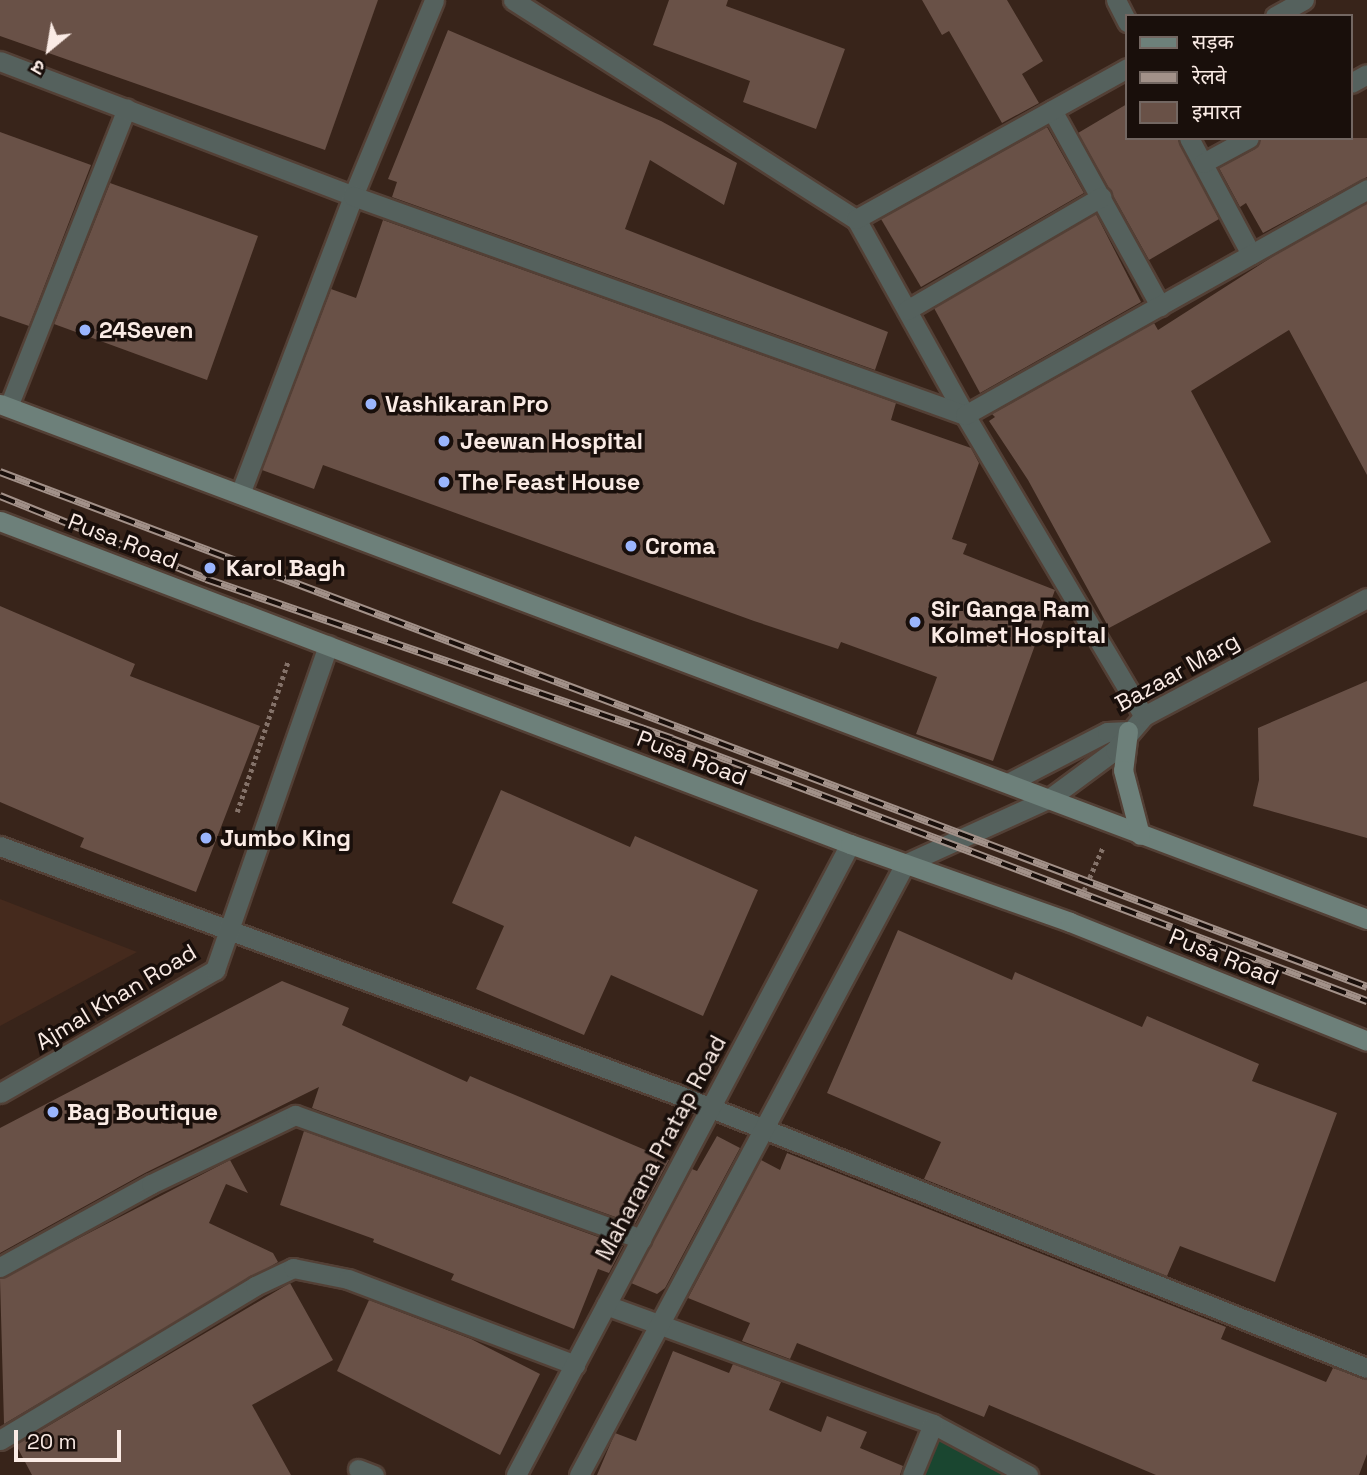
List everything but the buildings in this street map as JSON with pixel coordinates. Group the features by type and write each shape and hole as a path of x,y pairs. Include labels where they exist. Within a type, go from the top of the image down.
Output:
{"main road":[{"path":"4,406 1367,919"},
{"name":"Pusa Road","path":"0,521 850,844 1070,922 1367,1041"},
{"path":"1128,731 1124,770 1140,835"}],"street":[{"path":"240,494 353,196 434,0"},
{"path":"513,0 856,219 965,415 1144,716"},
{"path":"1116,0 1126,20"},
{"path":"1279,14 1304,0"},
{"path":"0,61 353,196 965,415 1367,189"},
{"path":"856,219 1126,69"},
{"path":"1052,110 1160,306"},
{"path":"1190,140 1251,254"},
{"path":"1203,163 1245,140"},
{"path":"907,310 1101,197"},
{"name":"Bazaar Marg","path":"1008,783 1107,732 1128,731 1144,716 1367,598"},
{"name":"Ajmal Khan Road","path":"0,1093 215,970 328,645"},
{"path":"579,1475 905,864 1050,799 1115,750 1128,731"},
{"name":"Maharana Pratap Road","path":"516,1475 850,844"},
{"path":"0,846 710,1109 1367,1368"},
{"path":"0,1267 151,1184 295,1115 641,1239"},
{"path":"0,1440 255,1286 293,1268 348,1279 575,1365"},
{"path":"606,1306 933,1424 1028,1475"},
{"path":"912,1475 933,1424"}],"lane":[{"path":"4,406 127,109"}],"path":[{"path":"235,818 291,653"},
{"path":"1070,922 1114,823"}],"shaded area":[{"path":"0,899 137,952 0,1026"}],"green space":[{"path":"923,1433 1030,1475 906,1475"}],"railway":[{"path":"0,472 1367,987"},
{"path":"0,496 206,579 672,739 1367,1001"}],"place":[{"name":"24Seven","path":"85,330"},
{"name":"Vashikaran Pro","path":"371,404"},
{"name":"Jeewan Hospital","path":"444,441"},
{"name":"The Feast House","path":"444,482"},
{"name":"Croma","path":"631,546"},
{"name":"Karol Bagh","path":"210,568"},
{"name":"Sir Ganga Ram Kolmet Hospital","path":"915,622"},
{"name":"Jumbo King","path":"206,838"},
{"name":"Bag Boutique","path":"53,1112"}]}
